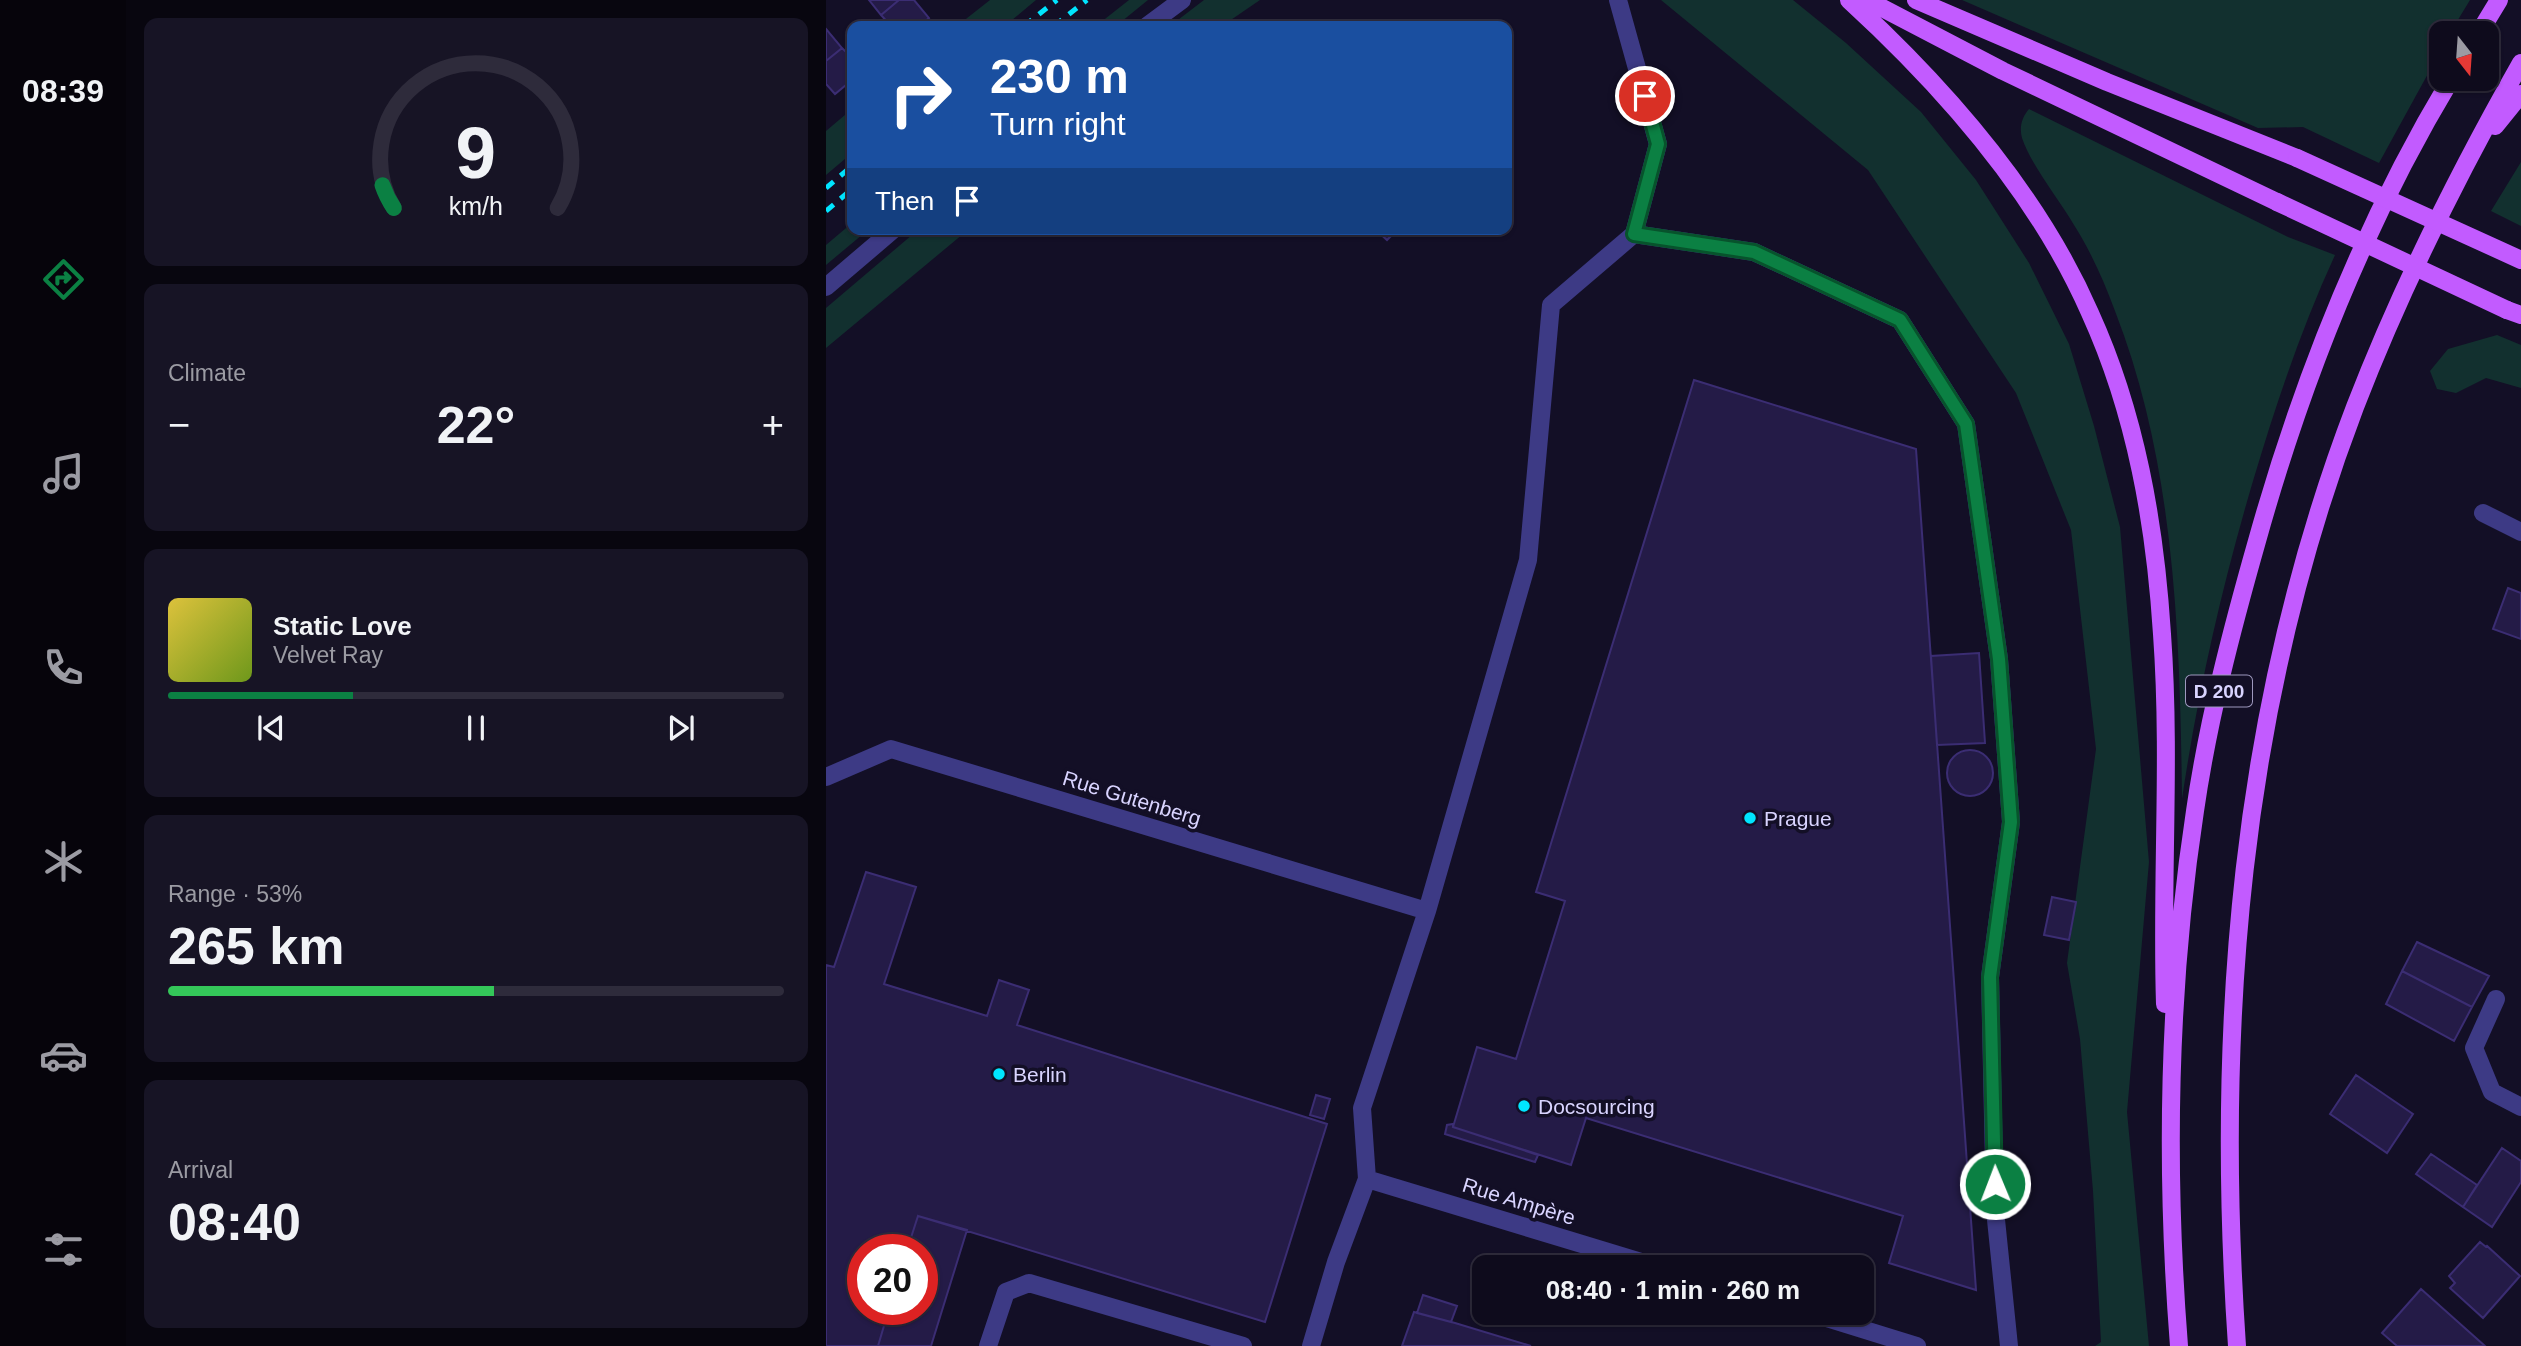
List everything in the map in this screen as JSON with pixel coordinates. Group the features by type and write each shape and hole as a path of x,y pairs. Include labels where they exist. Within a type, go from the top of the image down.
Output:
{"main road":[{"path":"1849,0 1967,124 2026,200 2062,256 2091,313 2131,426 2151,521 2163,636 2166,789 2163,959 2171,1083"},
{"path":"1867,0 2003,71 2514,313"},
{"path":"1916,0 2187,115 2297,158 2521,260"},
{"path":"2486,21 2499,0"},
{"name":"D 200","path":"2237,1346 2228,1171 2232,999 2248,832 2267,722 2297,592 2317,520 2347,432 2389,324 2467,162 2521,63"},
{"name":"D 200","path":"2179,1346 2171,1202 2171,1083 2181,928 2195,809 2223,671 2257,540 2299,407 2346,282 2444,91"},
{"path":"2467,162 2521,94"}],"street":[{"path":"1154,21 1182,0"},
{"path":"1311,1346 1336,1262 1367,1179 1362,1108 1427,911 1528,561 1551,305 1634,234 1658,144 1618,0"},
{"path":"1634,234 1754,252 1900,320 1966,424 1999,659 2011,822 1990,977 1995,1210 2010,1346"},
{"path":"826,287 887,235"},
{"path":"2483,513 2521,532"},
{"name":"Rue Gutenberg","path":"826,777 891,749 1427,911"},
{"path":"2496,999 2474,1048 2492,1092 2521,1107"},
{"name":"Rue Ampère","path":"1367,1179 1618,1255"},
{"path":"988,1346 1006,1292 1029,1283 1243,1346"},
{"path":"1849,1325 1917,1346"}],"green space":[{"path":"990,0 1036,0 1011,21 963,21"},
{"path":"1129,0 1148,0 1122,21 1102,21"},
{"path":"1204,0 1260,0 1229,21 1177,21"},
{"path":"1661,0 1793,0 1846,43 1921,112 1976,180 2029,263 2069,344 2120,527 2149,862 2127,1112 2149,1346 2095,1346 2101,1342 2093,1191 2080,1039 2067,963 2096,749 2071,530 2016,393 1868,170"},
{"path":"1962,0 2470,0 2457,21 2429,21 2429,72 2379,163 2303,127 2258,128"},
{"path":"2029,109 2288,237 2335,255 2290,367 2242,520 2203,679 2182,799 2176,613 2162,490 2150,429 2135,369 2102,278 2080,235 2038,171 2022,138 2022,122"},
{"path":"847,113 847,157 826,175 826,131"},
{"path":"2521,162 2521,226 2491,211"},
{"path":"847,227 847,235 862,235 826,265 826,245"},
{"path":"912,235 962,235 826,348 826,308"},
{"path":"2497,335 2521,345 2521,388 2486,378 2456,393 2437,389 2430,371 2448,349"}],"building":[{"path":"869,0 899,0 881,15"},
{"path":"899,0 914,0 929,18 925,21 886,21 881,15"},
{"path":"826,29 842,48 826,61"},
{"path":"842,48 847,53 847,84 835,94 826,84 826,61"},
{"name":"Prague","path":"1694,380 1916,449 1976,1290 1889,1263 1903,1216 1586,1118 1571,1165 1453,1127 1477,1047 1516,1059 1565,901 1536,892"},
{"path":"2508,588 2521,593 2521,639 2493,629"},
{"path":"1979,653 1985,743 1937,745 1931,656"},
{"path":"1970,750 1986,757 1993,773 1986,789 1970,796 1954,789 1947,773 1954,757"},
{"name":"Berlin","path":"866,872 916,887 884,984 987,1016 999,980 1029,990 1017,1025 1327,1124 1265,1322 918,1216 912,1234 847,1234 847,1325 884,1325 878,1346 826,1346 826,965 834,967"},
{"path":"2052,897 2076,902 2069,940 2044,935"},
{"path":"2417,942 2489,976 2472,1007 2402,971"},
{"path":"2402,971 2472,1007 2454,1041 2386,1004"},
{"path":"2356,1075 2413,1114 2387,1153 2330,1114"},
{"path":"1316,1095 1330,1099 1324,1119 1310,1115"},
{"path":"1453,1124 1453,1127 1538,1155 1535,1162 1445,1134 1447,1125"},
{"path":"2502,1148 2521,1161 2521,1182 2492,1227 2463,1207"},
{"path":"2431,1154 2477,1185 2463,1207 2416,1174"},
{"path":"918,1216 967,1230 938,1323 938,1234 912,1234"},
{"path":"2480,1242 2520,1276 2483,1318 2450,1288 2455,1283 2449,1276"},
{"path":"2421,1289 2485,1346 2397,1346 2382,1333"},
{"path":"1423,1295 1457,1306 1451,1322 1417,1313"},
{"path":"1414,1312 1455,1323 1531,1346 1402,1346"},
{"path":"884,1325 938,1325 931,1346 878,1346"}],"railway":[{"path":"1030,21 1057,0"},
{"path":"1060,21 1087,0"},
{"path":"826,188 847,170"},
{"path":"826,211 847,193"}],"place":[{"name":"Prague","path":"1750,818"},
{"name":"Berlin","path":"999,1074"},
{"name":"Docsourcing","path":"1524,1106"}],"route":[{"path":"1645,96 1658,144 1634,234 1754,252 1900,320 1966,424 1999,659 2011,822 1990,977 1995,1184"}]}
